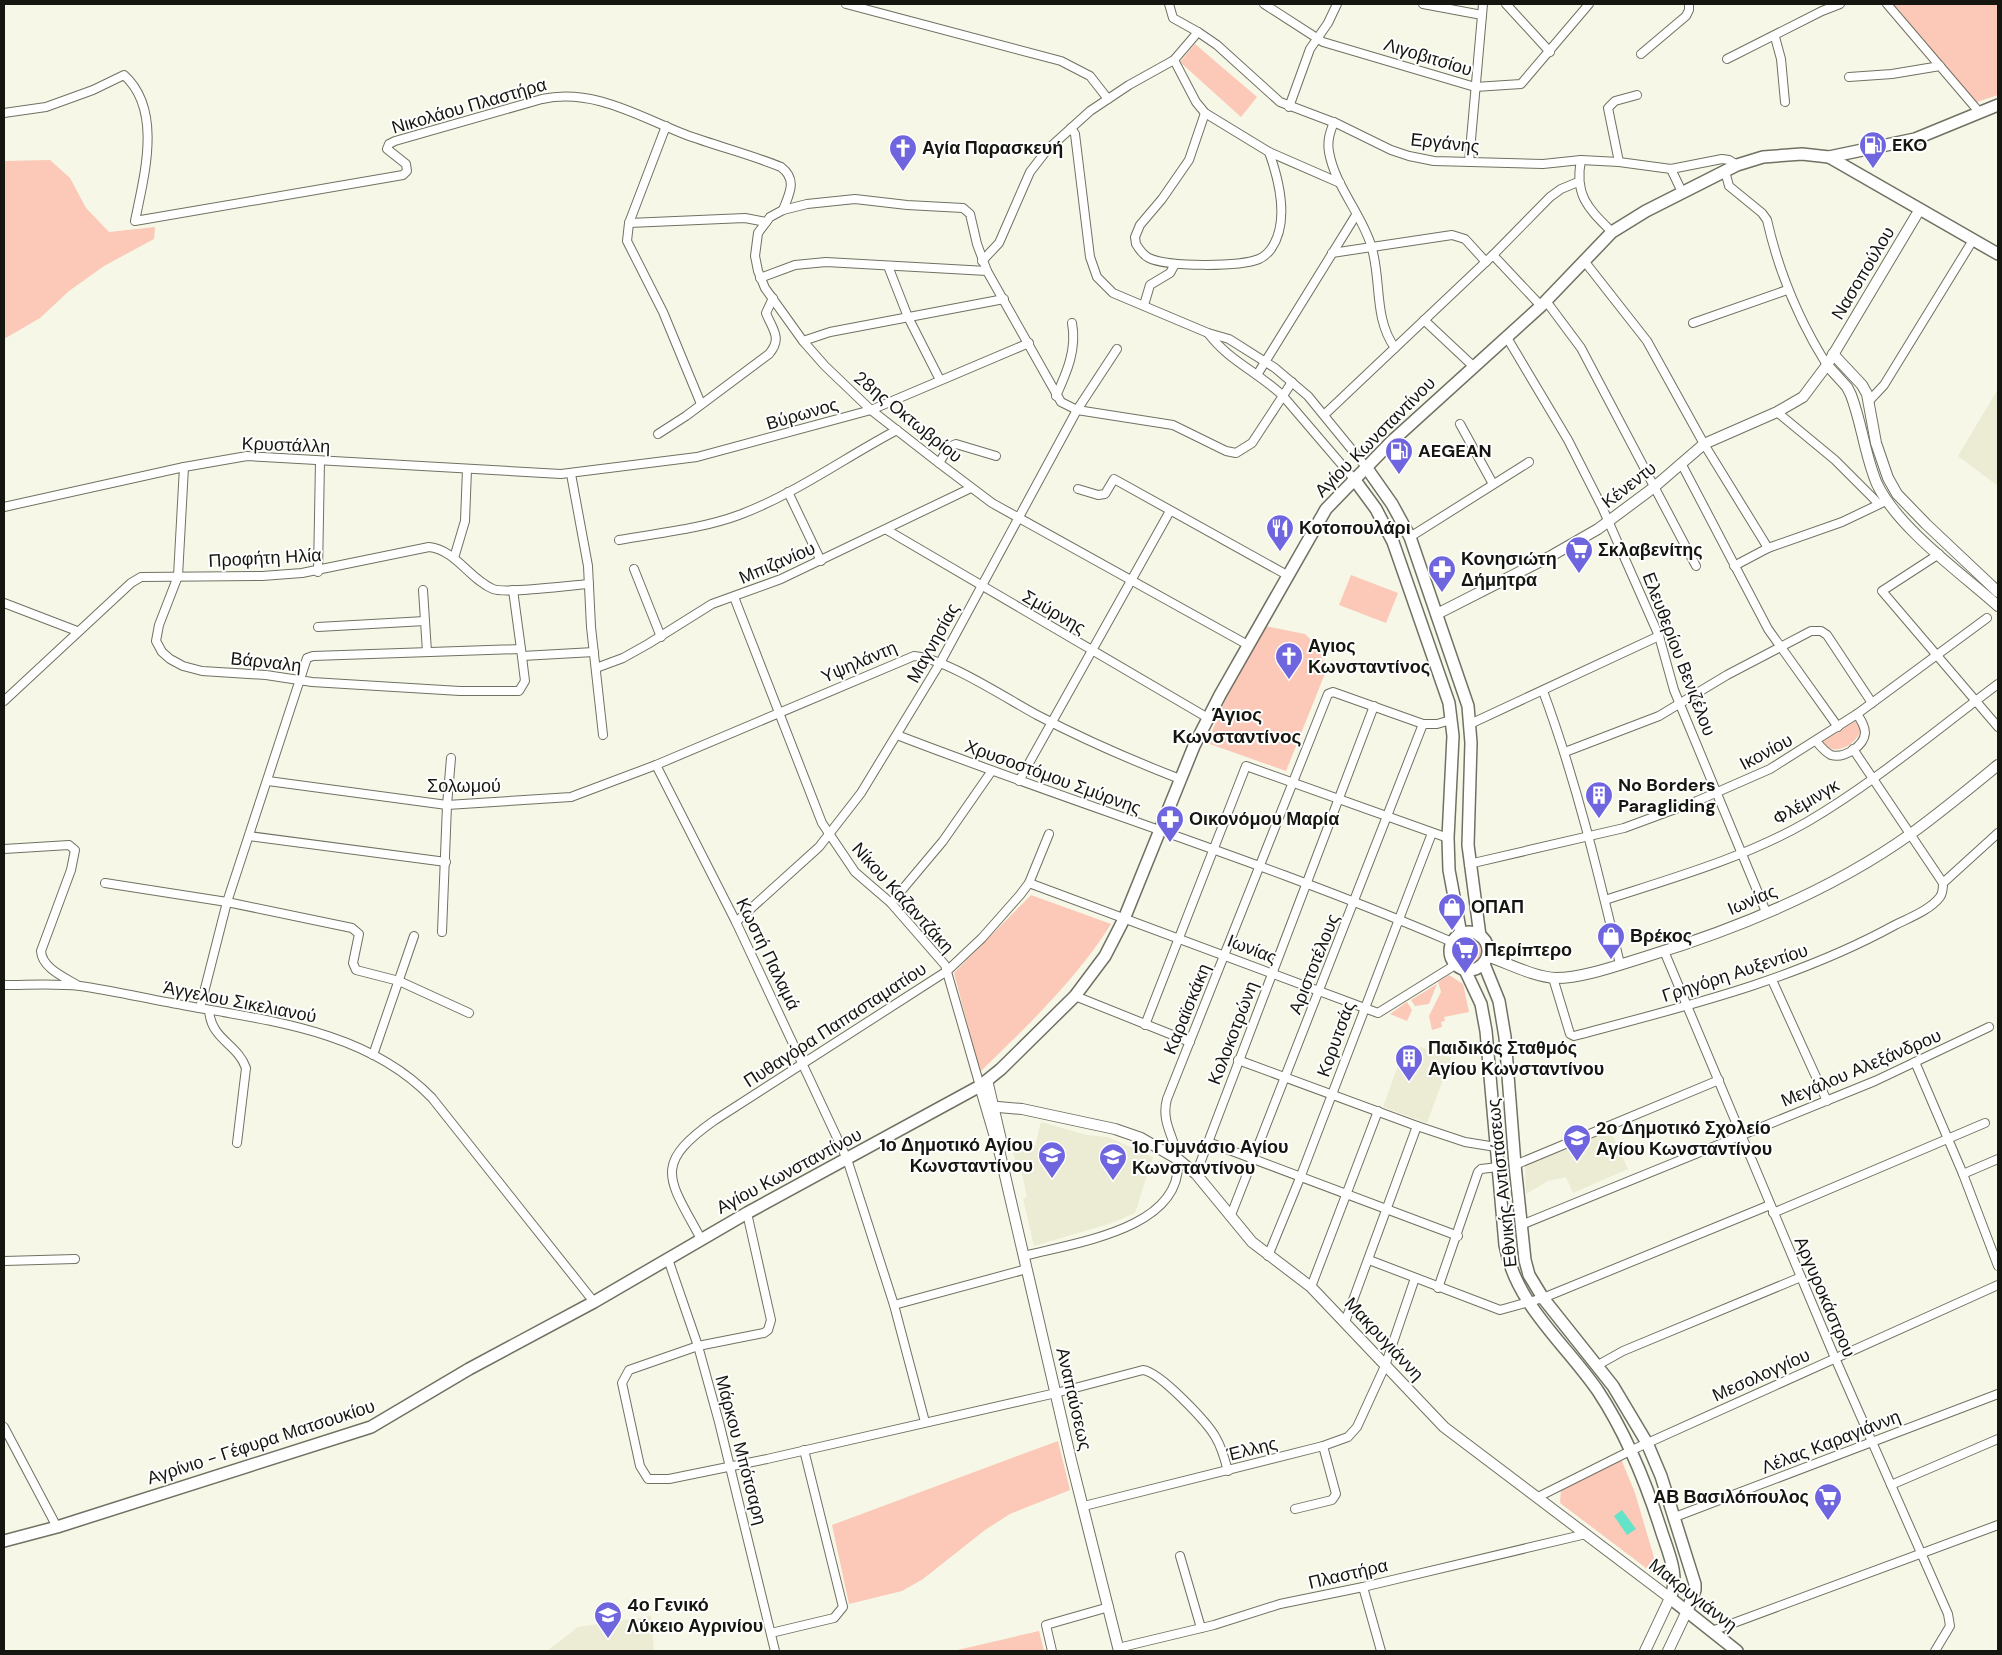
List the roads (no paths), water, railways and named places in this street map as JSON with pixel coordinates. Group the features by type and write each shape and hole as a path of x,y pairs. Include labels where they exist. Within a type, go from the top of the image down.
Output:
{"main road":[{"path":"1829,157 1915,139 1998,105"},
{"name":"Αγίου Κωνσταντίνου","path":"541,1330 594,1302 747,1213 984,1083 1076,996 1106,956 1124,919 1180,780 1208,718 1287,575 1326,509 1366,467 1543,303 1585,262 1612,232 1646,210 1737,164 1763,157 1802,154 1829,157"},
{"path":"1829,157 1998,254"},
{"path":"1366,467 1392,504 1410,537 1462,686 1470,724 1469,864 1480,936 1487,947 1485,960 1476,969 1460,967 1450,956 1452,942 1462,934 1472,933 1480,936"},
{"path":"1354,479 1376,510 1393,542 1449,702 1452,766 1448,838 1449,870 1462,934"},
{"name":"Εθνικής Αντιστάσεως","path":"1485,960 1499,1001 1504,1029 1509,1066 1515,1165 1525,1260 1529,1275 1543,1298 1598,1365 1647,1443 1675,1517 1696,1587 1687,1611"},
{"name":"Εθνικής Αντιστάσεως","path":"1460,967 1481,1004 1486,1031 1505,1245 1511,1272 1529,1302 1596,1389 1632,1450 1648,1488 1676,1580 1670,1598"},
{"name":"Αγρίνιο - Γέφυρα Ματσουκίου","path":"4,1541 57,1527 371,1426 541,1330"},
{"name":"Μακρυγιάννη","path":"1670,1598 1738,1651"}],"street":[{"path":"846,4 1061,61 1090,76 1108,99"},
{"name":"Εργάνης","path":"1169,4 1173,18 1217,45 1273,98 1290,107 1334,122 1391,150 1409,156 1434,161 1543,164 1581,160 1620,162 1671,169 1722,159 1730,160 1737,164"},
{"name":"Λιγοβιτσίου","path":"1264,4 1315,39 1475,87 1521,84 1587,6"},
{"path":"1290,107 1315,39 1328,23 1337,4"},
{"path":"1423,4 1482,14"},
{"path":"1469,162 1483,4"},
{"path":"1506,4 1550,52"},
{"path":"1577,4 1587,6"},
{"path":"1641,54 1686,16 1689,4"},
{"path":"1727,59 1775,37 1813,15 1840,4"},
{"path":"1887,4 1980,113"},
{"path":"982,261 999,243 1036,162 1070,128 1108,99 1174,60 1198,32"},
{"path":"1775,37 1781,59 1785,102"},
{"path":"1174,60 1196,102 1205,113 1269,152 1340,182"},
{"path":"1849,77 1892,74 1940,66"},
{"name":"Νικολάου Πλαστήρα","path":"4,113 46,108 93,90 124,75 136,87 141,102 148,144 148,157 136,221 402,174 407,171 406,164 387,151 390,143 552,97 580,98 609,104 782,168 789,174 792,184 783,210"},
{"path":"1620,162 1608,108 1614,101 1637,95"},
{"path":"1205,113 1194,149 1186,166 1140,225 1135,237 1136,244 1146,256 1175,264 1245,262 1259,259 1267,254 1275,241 1281,216 1278,184 1269,152"},
{"path":"1334,122 1328,138 1328,150 1340,182 1371,245 1383,327 1395,348"},
{"path":"666,126 629,223 628,245 663,312 701,404"},
{"path":"1070,128 1075,134 1094,270 1101,283 1113,293 1144,304 1208,333 1229,339 1266,362 1292,382 1324,415 1366,467"},
{"path":"1581,160 1578,182 1585,202 1612,232"},
{"path":"1671,169 1682,192"},
{"path":"1725,171 1729,186 1764,216 1787,290 1826,365 1840,378 1851,396 1882,502"},
{"path":"1324,415 1486,262 1556,192 1578,182"},
{"path":"629,223 745,218 766,222 783,210 806,204 855,199 966,209 970,214 982,261 1061,402 1077,410 1173,425 1226,451 1236,453 1252,443 1292,382"},
{"name":"Νασοπούλου","path":"1826,365 1920,210"},
{"path":"1258,375 1356,215"},
{"name":"28ης Οκτωβρίου","path":"766,222 758,233 756,248 756,265 760,278 802,340 832,374 871,410 971,488 1019,518 1248,645"},
{"path":"1332,252 1452,235 1470,243 1486,262"},
{"path":"1869,401 1884,385 1974,240"},
{"path":"1493,255 1543,303 1581,348 1653,488 1696,566"},
{"path":"760,278 803,263 826,262 987,271"},
{"path":"1585,262 1647,341 1704,444 1768,548"},
{"path":"1144,304 1150,286 1170,274 1175,264"},
{"path":"888,266 908,317 940,380"},
{"path":"1694,323 1787,290"},
{"path":"658,434 760,362 774,349 776,335 766,312 773,298"},
{"path":"802,340 830,332 1004,299"},
{"path":"1424,320 1473,366"},
{"path":"1056,396 1070,361 1074,338 1072,322"},
{"path":"1208,333 1220,350 1258,375 1282,396 1354,479"},
{"name":"Ελευθερίου Βενιζέλου","path":"1506,336 1568,440 1608,522 1659,636 1680,704 1766,912"},
{"name":"Βύρωνος","path":"571,474 702,456 871,410 1029,343"},
{"path":"1815,346 1833,354 1862,385 1869,401 1876,444 1888,478 1897,494 1998,592"},
{"name":"Μαγνησίας","path":"736,922 830,835 858,798 940,663 1077,410 1118,349"},
{"name":"Κένεντυ","path":"1437,614 1557,552 1608,522 1653,488 1704,444 1777,412 1803,396 1826,365"},
{"path":"1777,412 1835,460 1998,606"},
{"path":"1460,424 1492,484"},
{"path":"619,540 724,520 788,492 897,430"},
{"path":"939,463 949,447 956,444 996,456"},
{"name":"Κρυστάλλη","path":"4,507 184,466 247,456 571,474"},
{"path":"318,572 320,461"},
{"path":"1410,537 1529,462"},
{"path":"1681,463 1768,629 1838,727"},
{"name":"Βάρναλη","path":"184,466 178,576 156,637 157,646 166,656 183,666 197,670 266,675 300,681 460,691 519,691 525,681 521,652"},
{"path":"454,558 465,521 467,469"},
{"path":"571,474 589,584 603,735"},
{"path":"1078,489 1098,495 1105,494 1114,479 1287,575"},
{"name":"Μπιζανίου","path":"596,668 623,658 661,637 712,604 734,597 821,561 971,488"},
{"path":"788,492 821,561"},
{"path":"1734,566 1768,548 1842,522 1882,502"},
{"path":"1019,781 1170,511"},
{"name":"Σμύρνης","path":"886,530 980,587 1208,718"},
{"name":"Προφήτη Ηλία","path":"4,701 77,631 136,580 148,577 262,576 318,572 422,548 438,549 454,558 490,588 497,590 589,584"},
{"path":"1939,554 1882,591 1998,726"},
{"path":"634,570 661,637"},
{"path":"423,590 427,652"},
{"path":"513,590 521,652"},
{"name":"Νίκου Καζαντζάκη","path":"734,597 816,811 855,872 891,903 940,958 947,971 984,1083"},
{"path":"4,603 77,631"},
{"name":"Ικονίου","path":"1469,864 1590,837 1650,819 1718,793 1770,770 1857,714 1987,618"},
{"path":"318,627 425,621"},
{"path":"1565,752 1660,716 1779,646 1811,630 1821,631 1827,635 1872,703"},
{"path":"1470,724 1659,636"},
{"path":"200,1008 227,902 268,781 305,662 313,656 427,652 594,652"},
{"name":"Υψηλάντη","path":"656,765 907,658 919,656 940,663 1051,722 1115,753 1180,780"},
{"name":"Φλέμινγκ","path":"1604,900 1743,853 1805,822 1874,779 1998,684"},
{"path":"1543,691 1565,752 1590,837 1620,964"},
{"name":"Καραϊσκάκη","path":"1024,1256 1104,1235 1143,1220 1157,1208 1168,1194 1177,1176 1178,1160 1168,1126 1165,1107 1326,697 1333,692 1374,706"},
{"path":"1374,706 1423,724 1437,724 1451,720"},
{"name":"Κολοκοτρώνη","path":"1196,1174 1374,706"},
{"path":"1816,741 1824,750 1834,755 1841,755 1853,749 1861,743 1865,731 1857,714"},
{"name":"Αριστοτέλους","path":"1231,1215 1254,1161 1423,724"},
{"name":"Χρυσοστόμου Σμύρνης","path":"897,735 991,772 1160,830 1307,884 1452,942"},
{"path":"1853,749 1943,883"},
{"path":"442,932 447,805 451,758"},
{"name":"Σολωμού","path":"268,781 447,805 571,797 656,765"},
{"name":"Κωστή Παλαμά","path":"656,765 736,922 847,1159 894,1305 925,1422"},
{"name":"Ιωνίας","path":"1553,978 1620,964 1664,951 1766,912 1832,881 1911,834 1998,765"},
{"path":"1145,1025 1246,766 1387,818 1448,838"},
{"path":"891,903 943,841 991,772"},
{"name":"Κορυτσάς","path":"1268,1256 1300,1178 1432,832"},
{"name":"Γρηγόρη Αυξεντίου","path":"1553,978 1572,1036 1772,980 1876,936 1915,915 1939,898 1943,883 1998,833"},
{"name":"Πυθαγόρα Παπασταματίου","path":"701,1239 673,1185 672,1166 676,1154 698,1132 947,971 982,938 1029,883 1049,834"},
{"path":"249,836 446,862"},
{"path":"4,849 69,845 75,850 71,870 42,951 42,957 50,968 79,986"},
{"path":"105,883 227,902 352,928 359,934 353,963 356,970 398,981 469,1013"},
{"name":"Ιωνίας","path":"1029,883 1272,974 1380,1012 1460,967"},
{"path":"372,1055 414,936"},
{"name":"Αργυροκάστρου","path":"1664,951 1773,1213 1949,1620 1948,1631 1935,1651"},
{"path":"1485,960 1553,978"},
{"path":"1772,980 1827,1101"},
{"name":"Άγγελου Σικελιανού","path":"4,985 79,986 306,1028 372,1055 402,1070 432,1098 594,1302"},
{"path":"1076,996 1190,1042"},
{"path":"209,1010 210,1021 214,1030 240,1056 246,1068 238,1144"},
{"name":"Μεγάλου Αλεξάνδρου","path":"1522,1225 1741,1134 1827,1101 1916,1062 1989,1027"},
{"path":"1238,1060 1464,1142 1496,1147"},
{"path":"1916,1062 1963,1174 1998,1266"},
{"path":"1515,1165 1719,1080"},
{"name":"Αναπαύσεως","path":"984,1083 1001,1137 1000,1154 1118,1650"},
{"name":"Μακρυγιάννη","path":"991,1107 1041,1113 1115,1129 1141,1138 1178,1160 1196,1174 1252,1242 1311,1287 1444,1428 1670,1598"},
{"path":"1311,1287 1378,1111"},
{"path":"1773,1213 1948,1137 1985,1123"},
{"path":"1345,1322 1417,1126"},
{"path":"1208,1142 1346,1196 1458,1236"},
{"path":"1963,1174 1998,1160"},
{"path":"1438,1288 1458,1236 1479,1171 1498,1167"},
{"path":"1369,1260 1498,1310 1543,1298 1770,1205"},
{"path":"747,1213 770,1325 764,1333 698,1346 629,1370 622,1383 640,1466 648,1479 656,1481 732,1467 1056,1393 1137,1371 1150,1372 1186,1404 1213,1433 1221,1447 1228,1471"},
{"path":"4,1261 75,1259"},
{"name":"Μάρκου Μπότσαρη","path":"668,1259 698,1346 732,1467 775,1651"},
{"path":"894,1305 1027,1269"},
{"path":"1598,1365 1623,1351 1801,1277"},
{"name":"Έλλης","path":"1084,1506 1323,1446 1352,1434 1385,1366 1415,1278"},
{"name":"Μεσολογγίου","path":"1538,1497 1647,1443 1998,1284"},
{"name":"Λέλας Καραγιάννη","path":"1675,1517 1998,1394"},
{"path":"4,1427 57,1527"},
{"path":"1891,1485 1998,1439"},
{"path":"1294,1509 1332,1500 1336,1494 1337,1489 1323,1446"},
{"path":"771,1634 834,1618 843,1607 804,1450"},
{"path":"1712,1631 1998,1525"},
{"name":"Πλαστήρα","path":"1118,1650 1201,1628 1280,1604 1363,1587 1586,1534"},
{"path":"1180,1556 1201,1628"},
{"path":"1363,1587 1381,1651"},
{"name":"Εθνικής Αντιστάσεως","path":"1645,1651 1670,1598"},
{"path":"1052,1651 1046,1625 1108,1607"},
{"name":"Εθνικής Αντιστάσεως","path":"1668,1651 1687,1611"}],"water":[{"path":"1622,1510 1636,1529 1627,1535 1614,1516"}],"place":[{"name":"EKO","path":"1873,169"},
{"name":"Αγία Παρασκευή","path":"903,172"},
{"name":"AEGEAN","path":"1399,475"},
{"name":"Κοτοπουλάρι","path":"1280,552"},
{"name":"Σκλαβενίτης","path":"1579,574"},
{"name":"Κονησιώτη Δήμητρα","path":"1442,593"},
{"name":"Αγιος Κωνσταντίνος","path":"1289,680"},
{"name":"No Borders Paragliding","path":"1599,819"},
{"name":"Οικονόμου Μαρία","path":"1170,843"},
{"name":"ΟΠΑΠ","path":"1452,931"},
{"name":"Βρέκος","path":"1611,960"},
{"name":"Περίπτερο","path":"1465,974"},
{"name":"Παιδικός Σταθμός Αγίου Κωνσταντίνου","path":"1409,1082"},
{"name":"2ο Δημοτικό Σχολείο Αγίου Κωνσταντίνου","path":"1577,1162"},
{"name":"1ο Δημοτικό Αγίου Κωνσταντίνου","path":"1052,1179"},
{"name":"1ο Γυμνάσιο Αγίου Κωνσταντίνου","path":"1113,1181"},
{"name":"ΑΒ Βασιλόπουλος","path":"1828,1521"},
{"name":"4ο Γενικό Λύκειο Αγρινίου","path":"608,1639"}],"district":[{"name":"Άγιος Κωνσταντίνος","path":"1237,725"}]}
